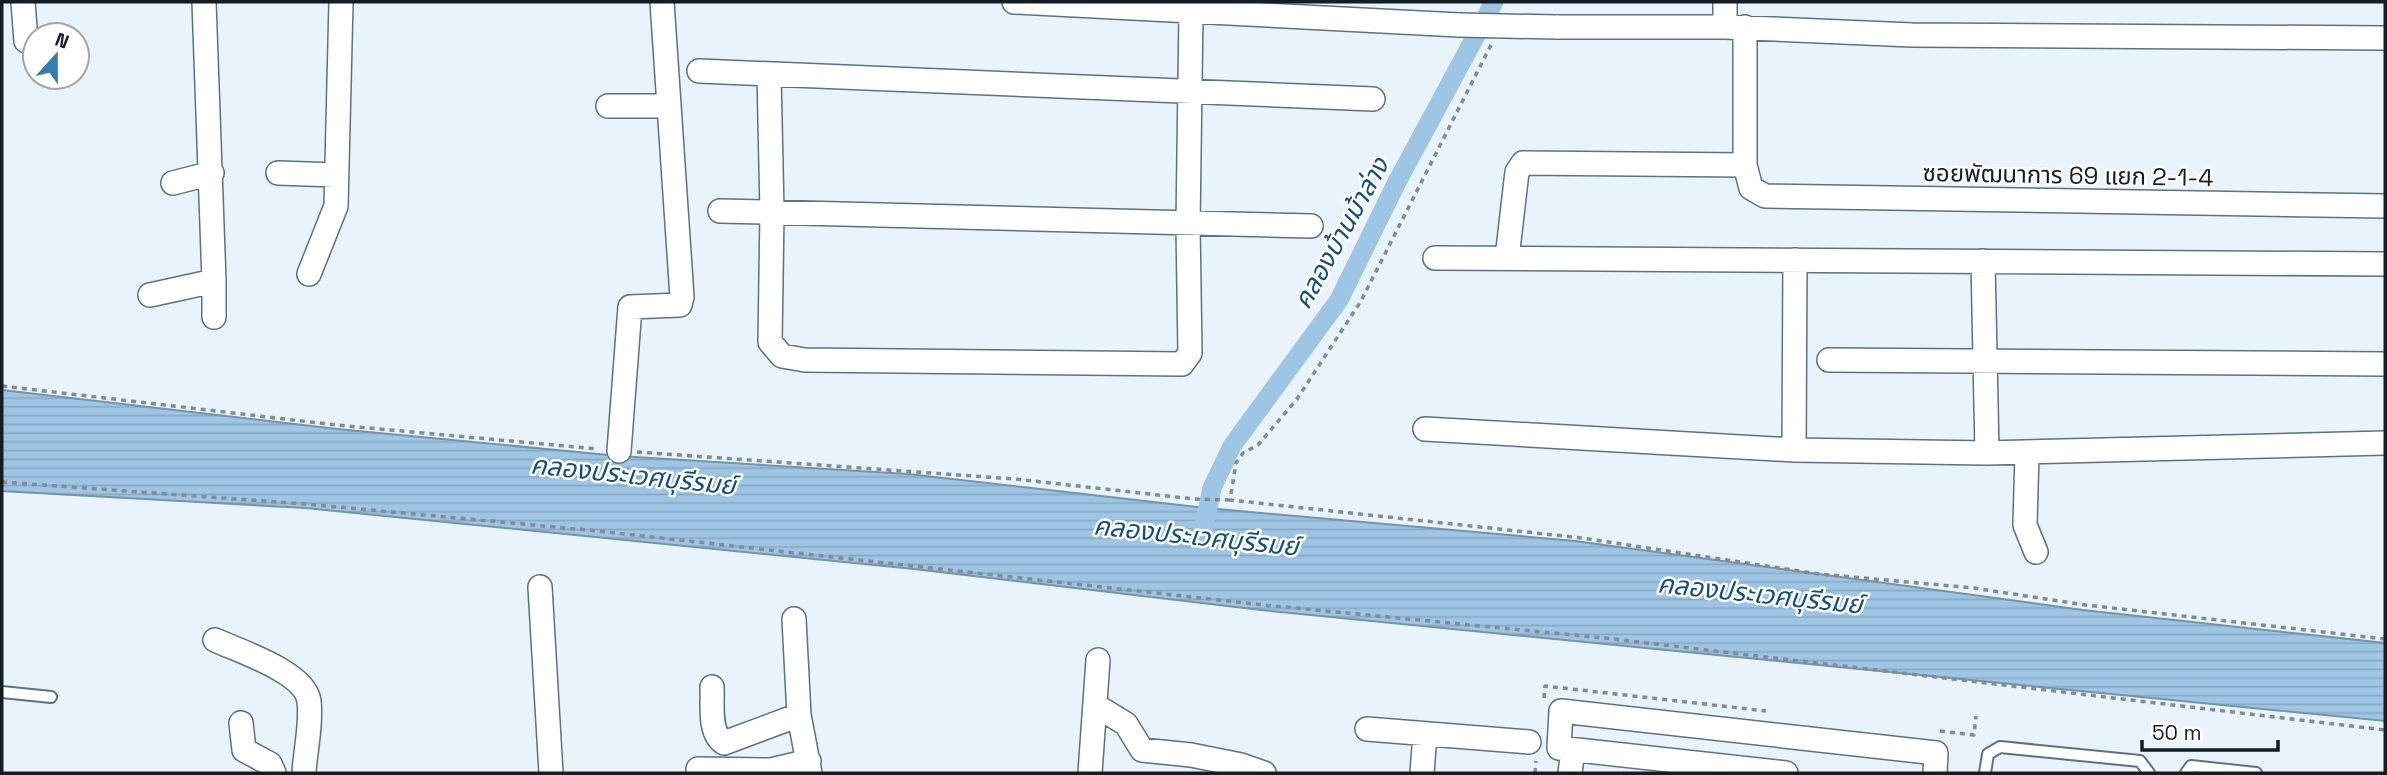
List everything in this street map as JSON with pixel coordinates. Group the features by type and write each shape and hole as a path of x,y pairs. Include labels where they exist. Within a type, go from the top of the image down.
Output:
{"street":[{"path":"23,2 24,21"},
{"path":"204,2 212,173 214,317"},
{"path":"309,274 336,206 341,2"},
{"path":"619,451 630,307 670,307 680,305 682,297 662,2"},
{"path":"1014,2 1191,12 1222,8 1459,24 1556,27 1735,27 1912,35 2385,38"},
{"path":"1507,258 1517,172 1523,163 1745,164 1735,27 1725,2"},
{"path":"769,74 772,213 770,342 782,356 805,360 1182,364 1190,354 1188,225 1191,12"},
{"path":"699,71 1373,99"},
{"path":"608,106 669,106"},
{"name":"ซอยพัฒนาการ 69 แยก 2-1-4","path":"1745,164 1751,188 1765,196 2385,206"},
{"path":"173,183 212,173"},
{"path":"278,173 336,175"},
{"path":"720,211 1188,225 1311,226"},
{"path":"1435,258 2385,264"},
{"path":"1794,450 1795,260"},
{"path":"1983,261 1987,453"},
{"path":"150,295 214,281"},
{"path":"1829,360 2385,364"},
{"path":"1426,429 1794,450 1987,453 2385,443"},
{"path":"2027,452 2025,525 2036,552"},
{"path":"540,587 551,773"},
{"path":"698,769 810,767 799,715 794,619"},
{"path":"215,640 289,675 304,688 309,701 304,773"},
{"path":"1090,773 1098,660"},
{"path":"712,687 713,727 719,740 724,743 799,715"},
{"path":"1095,705 1126,724 1142,750 1191,755 1241,765 1265,773"},
{"path":"1786,773 1747,771 1559,748 1561,711 1756,720 1936,753 1935,773"},
{"path":"1747,771 1756,720"},
{"path":"241,723 244,750 271,764 274,773"},
{"path":"1367,730 1529,742"},
{"path":"1422,773 1425,734"},
{"path":"1570,773 1573,750"}],"lane":[{"path":"2,692 51,696"},
{"path":"1985,773 1988,754 2000,747 2140,761 2150,773"},
{"path":"2186,773 2191,766 2256,773"}],"path":[{"path":"2,482 305,504 598,531 1264,605 1605,638 2385,730"},
{"path":"1194,499 1230,500"},
{"path":"1545,686 1756,720"},
{"path":"1932,731 1974,735 1976,716"}],"water":[{"name":"คลองประเวศบุรีรมย์","path":"2,390 337,429 619,456 908,474 1206,508 1575,541 2083,610 2385,643 2385,721 1261,610 914,569 305,508 2,491"}],"waterway":[{"name":"คลองบ้านม้าล่าง","path":"1203,531 1212,488 1232,446 1339,300 1397,182 1494,2"}]}
